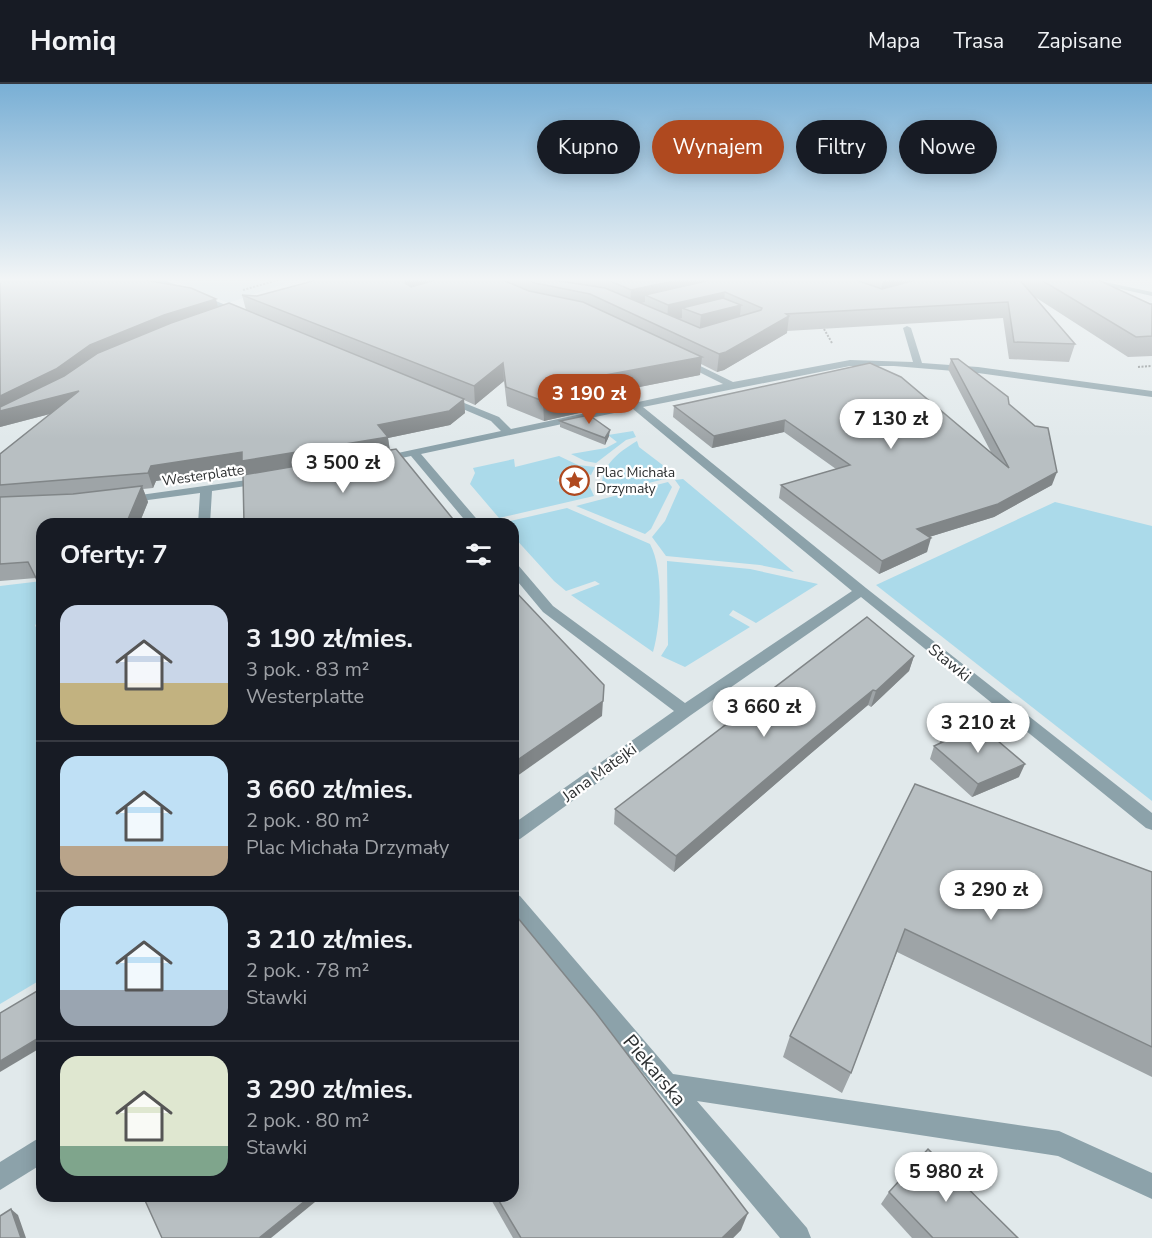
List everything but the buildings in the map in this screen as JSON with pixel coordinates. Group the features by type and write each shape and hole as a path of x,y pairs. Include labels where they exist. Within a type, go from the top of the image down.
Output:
{"street":[{"path":"908,332 918,364"},
{"path":"672,355 732,385"},
{"path":"370,462 732,385 839,365 872,362 918,364 1152,394"},
{"path":"439,395 495,419 509,433"},
{"path":"519,575 548,609 685,711 861,591 636,406"},
{"path":"414,453 470,518"},
{"name":"Westerplatte","path":"111,501 206,491 273,480"},
{"path":"204,518 206,491"},
{"name":"Stawki","path":"861,591 1152,824"},
{"name":"Jana Matejki","path":"519,830 685,711"},
{"name":"Piekarska","path":"519,909 797,1238"},
{"path":"668,1085 1059,1144 1152,1186"},
{"path":"0,1177 36,1153"}],"shaded area":[{"path":"633,431 636,437 626,440 596,463 585,461 571,454 606,448 617,442 608,435"},
{"path":"637,441 639,447 677,476 604,494 602,485 606,469 616,456"},
{"path":"559,456 578,465 595,467 591,475 572,471 563,474 557,481 572,487 589,485 594,496 499,518 470,484 475,473 473,468 514,459 515,467"},
{"path":"683,479 794,572 760,565 666,556 652,537 665,521 680,487 675,480"},
{"path":"668,482 672,487 651,529 645,534 576,506"},
{"path":"1055,502 1152,526 1152,801 876,585"},
{"path":"567,508 650,544 658,568 660,597 658,627 653,652 571,595 600,584 595,581 566,591 554,581 519,543 519,519"},
{"path":"667,561 750,569 818,584 756,623 733,610 729,615 750,627 685,667 661,656 668,645"},
{"path":"36,582 36,983 0,1004 0,586"}],"place":[{"name":"Plac Michała Drzymały","path":"575,480"}]}
